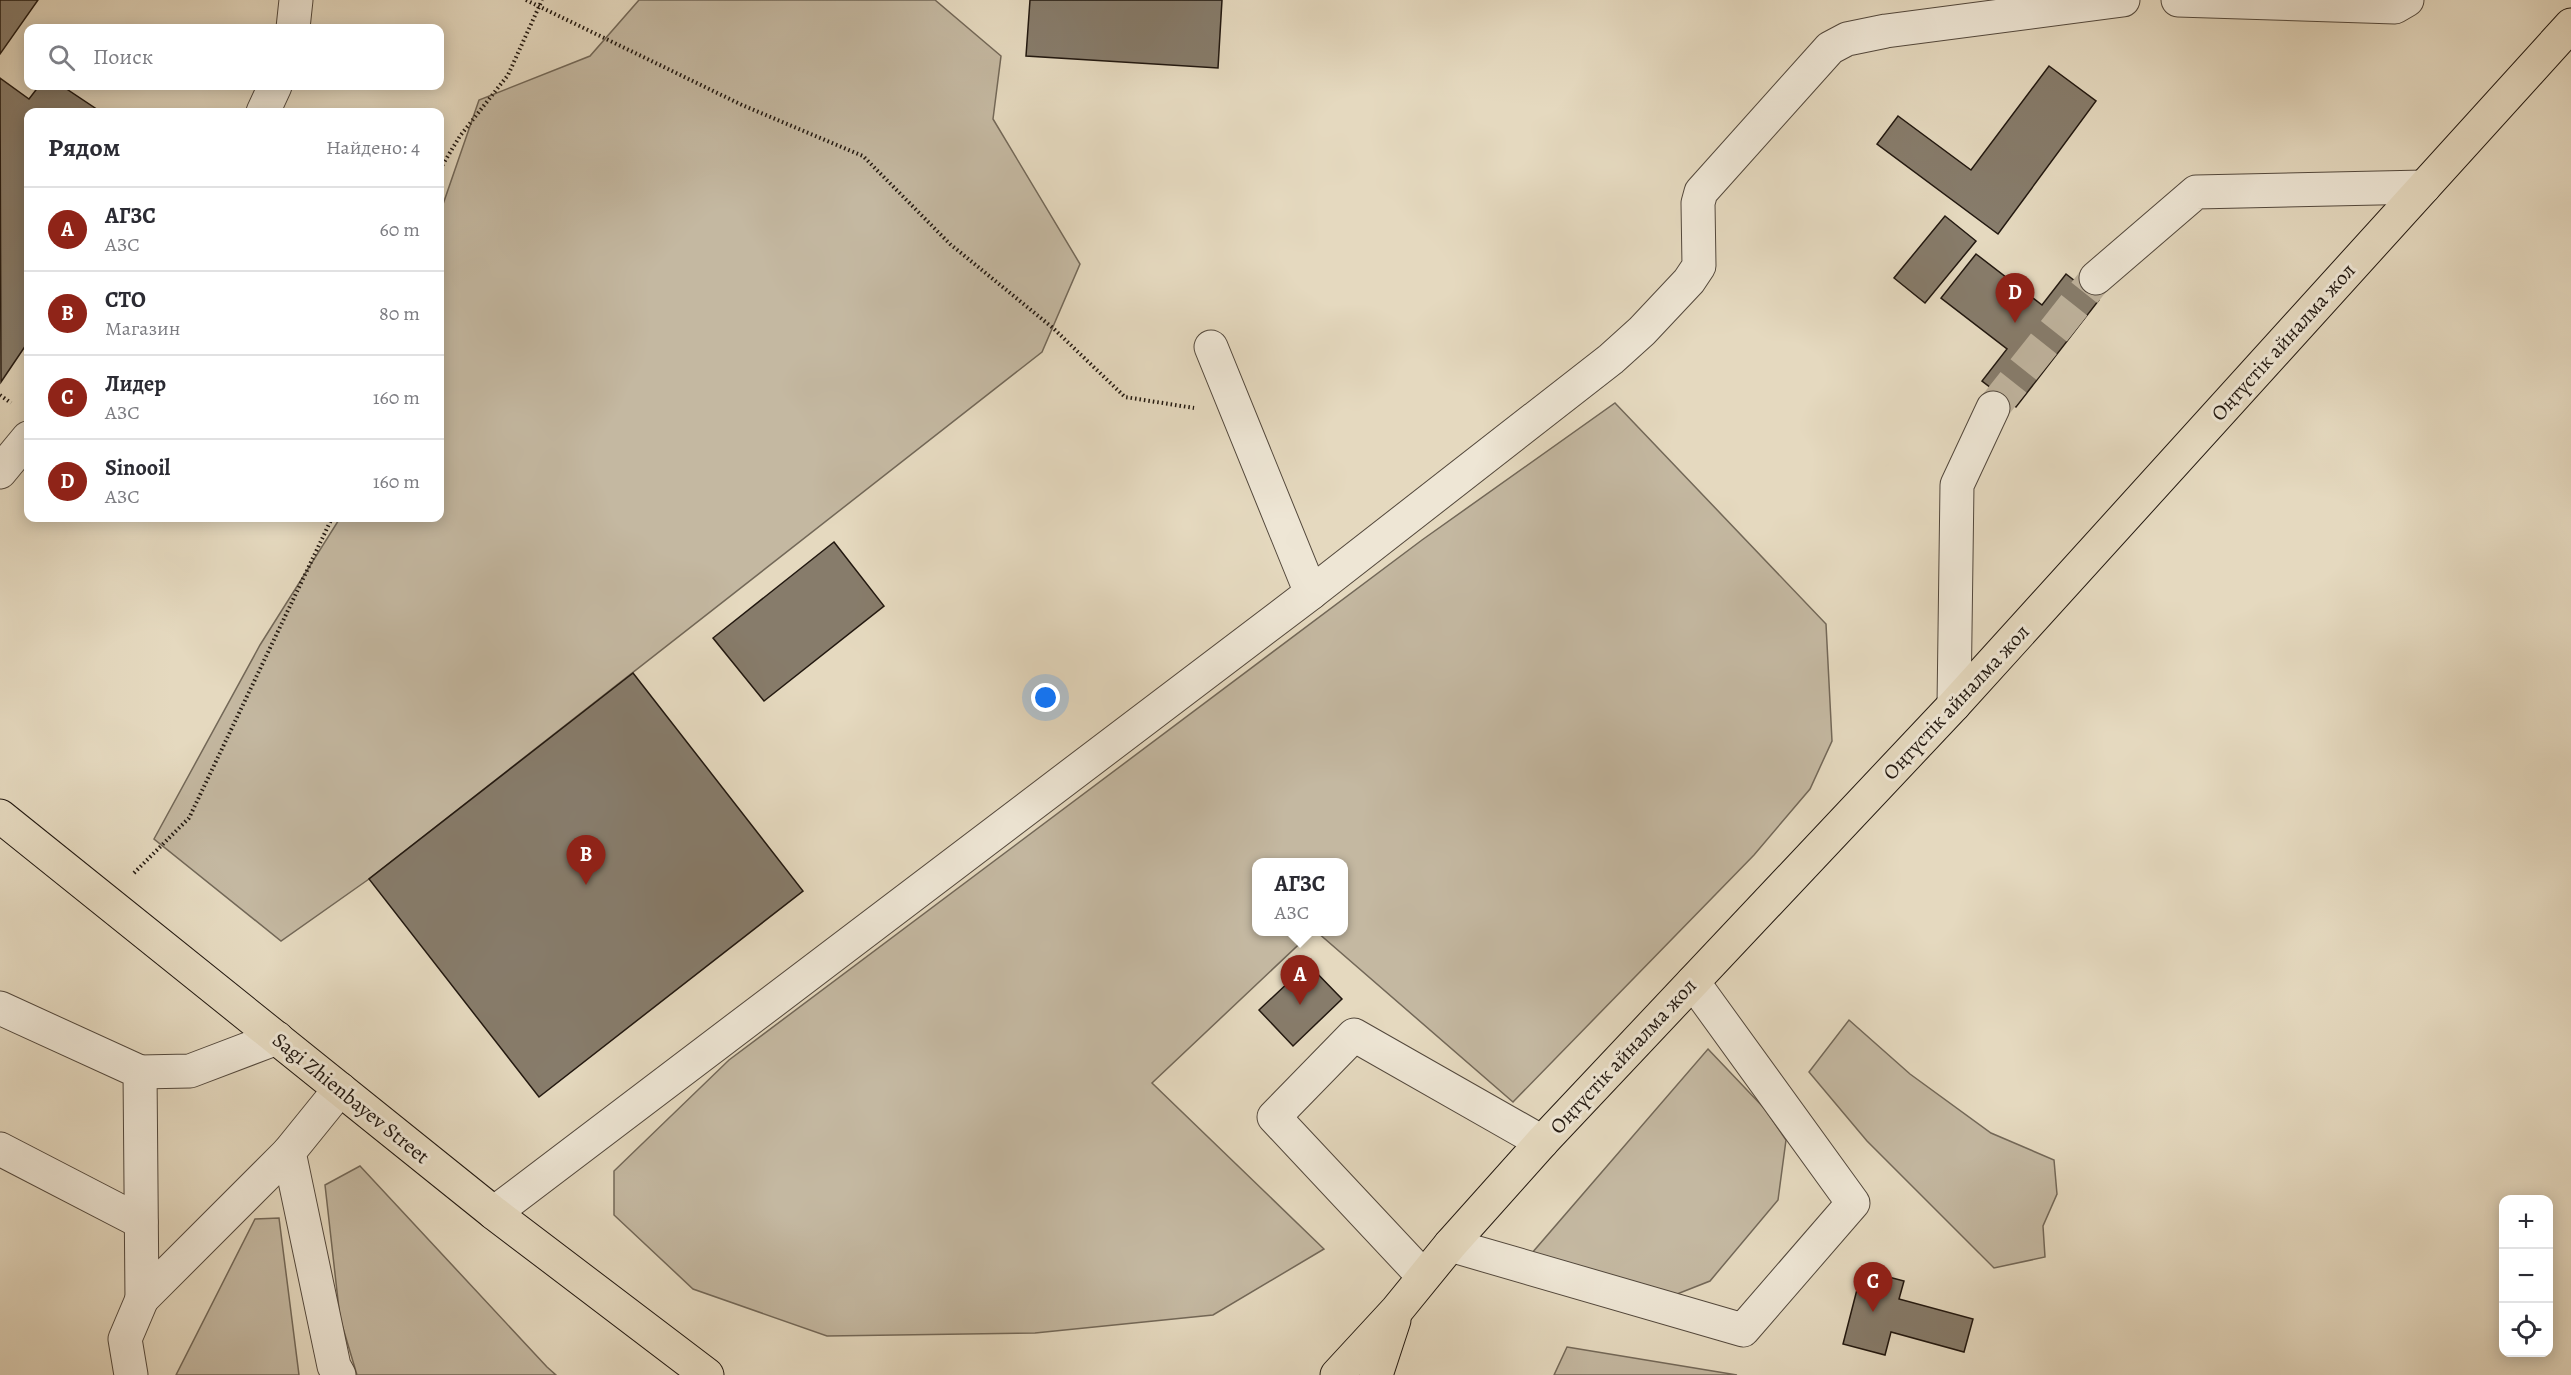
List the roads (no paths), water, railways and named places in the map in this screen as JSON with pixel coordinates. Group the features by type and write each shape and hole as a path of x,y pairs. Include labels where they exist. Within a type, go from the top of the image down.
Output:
{"main road":[{"name":"Оңтүстік айналма жол","path":"1337,1375 1397,1310 1423,1276 1542,1142 1954,705 2571,25"},
{"name":"Sagi Zhienbayev Street","path":"0,816 494,1213 707,1375"},
{"path":"1376,1375 1397,1310"}],"lane":[{"path":"293,24 296,0"},
{"path":"494,1213 1311,593 1602,367 1642,331 1689,281 1699,266 1698,203 1701,192 1830,48 1847,39 1886,31 2123,0"},
{"path":"2178,0 2395,7 2407,0"},
{"path":"264,108 273,90"},
{"path":"2096,278 2196,192 2424,187"},
{"path":"1211,347 1311,593"},
{"path":"1954,705 1957,484 1993,408"},
{"path":"0,472 24,443"},
{"path":"1450,1245 1743,1330 1853,1203 1693,982"},
{"path":"0,1008 140,1072 190,1071 277,1038"},
{"path":"1423,1276 1274,1117 1354,1035 1542,1142"},
{"path":"140,1072 142,1299"},
{"path":"112,1375 124,1339 142,1299 288,1152 339,1089"},
{"path":"0,1149 141,1222"},
{"path":"288,1152 334,1366 339,1375"},
{"path":"124,1339 130,1375"}],"tunnel":[{"path":"1993,408 2096,278"}],"place":[{"name":"Sinooil","path":"2015,323"},
{"name":"СТО","path":"586,885"},
{"name":"АГЗС","path":"1300,1005"},
{"name":"Лидер","path":"1873,1312"}]}
